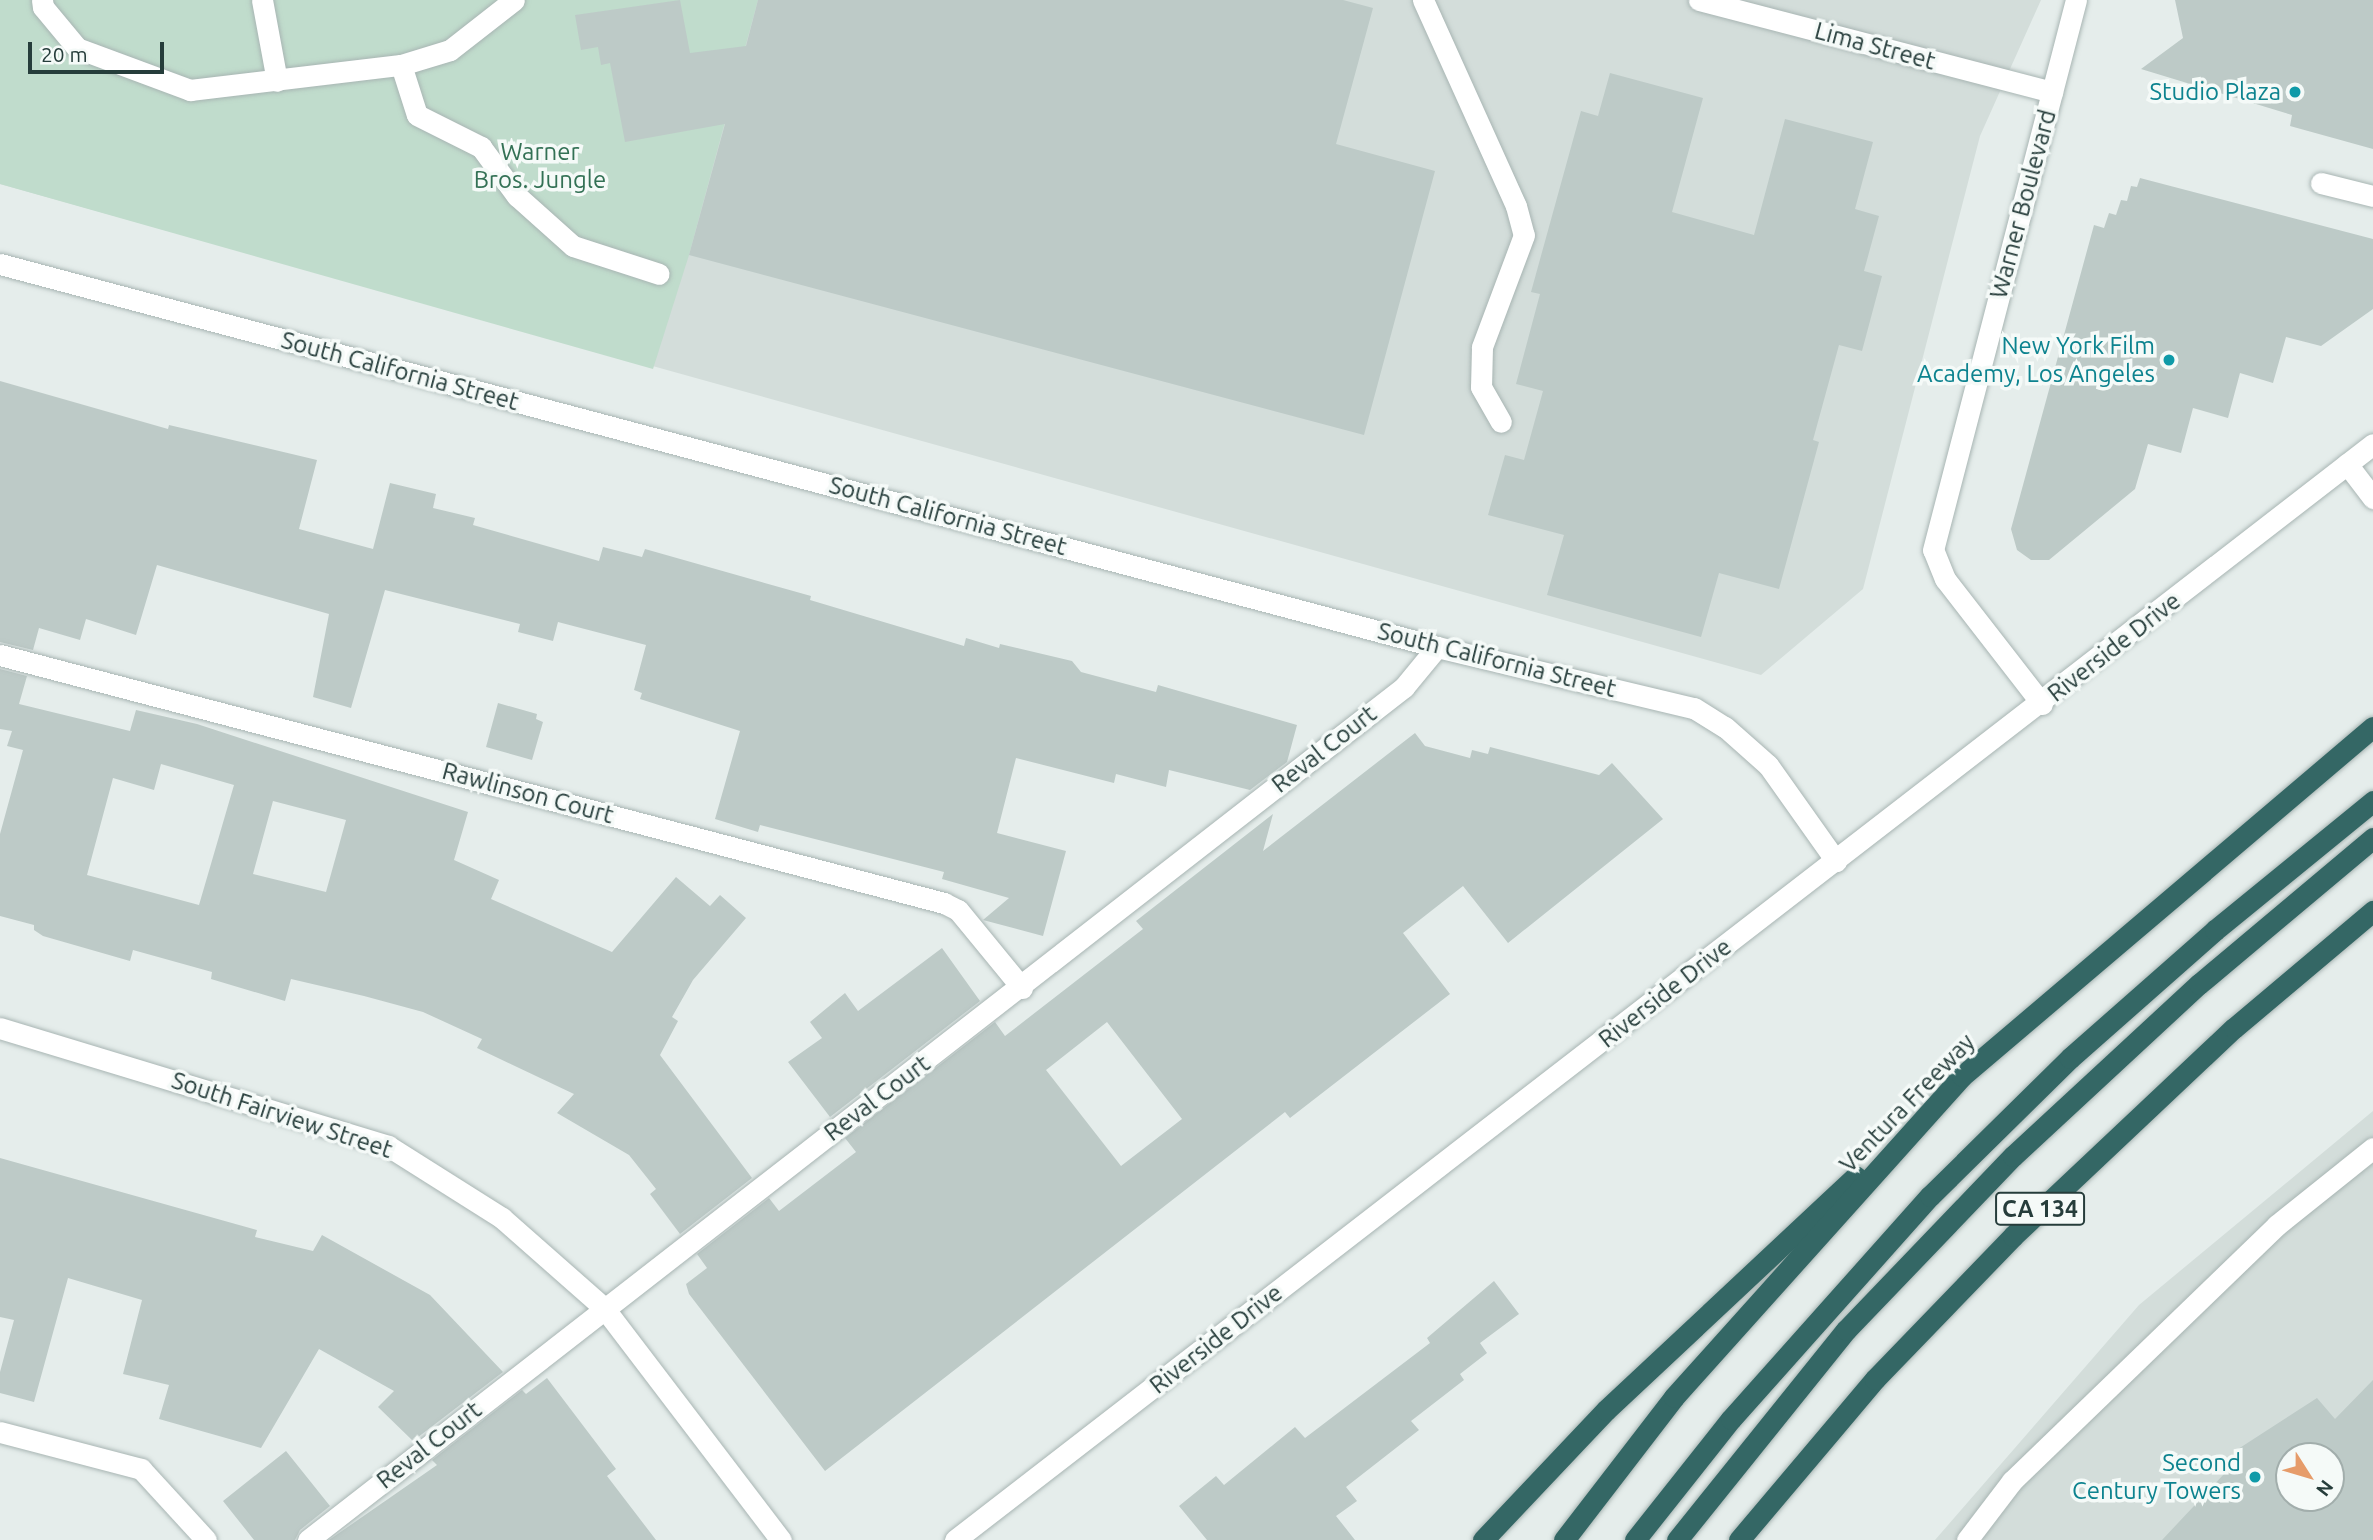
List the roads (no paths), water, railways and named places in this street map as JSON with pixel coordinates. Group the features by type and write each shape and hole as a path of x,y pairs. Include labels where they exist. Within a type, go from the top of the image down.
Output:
{"highway":[{"name":"Ventura Freeway","path":"1564,1540 1674,1397 1962,1076 2373,727"},
{"path":"1635,1540 1731,1419 1930,1196 2070,1058 2215,930 2373,801"},
{"path":"1677,1540 1846,1330 2013,1156 2199,984 2373,838"},
{"name":"CA 134","path":"1739,1540 1875,1379 2022,1227 2234,1028 2373,911"},
{"path":"1483,1540 1606,1410 1962,1076"}],"street":[{"path":"42,0 43,7 77,48 124,69 190,90 401,65 450,50 514,0"},
{"path":"262,0 277,81"},
{"path":"1423,0 1516,206 1524,235 1482,347 1481,387 1501,422"},
{"name":"Lima Street","path":"1699,0 2052,92"},
{"name":"Warner Boulevard","path":"2042,704 1945,579 1933,550 2076,0"},
{"path":"401,65 417,115 481,147 517,197 573,246 659,274"},
{"path":"2321,183 2373,196"},
{"name":"South California Street","path":"0,264 1437,647 1694,708 1726,727 1768,765 1836,861"},
{"name":"Riverside Drive","path":"955,1540 2042,704 2373,443"},
{"path":"2347,464 2373,498"},
{"name":"Reval Court","path":"308,1540 604,1308 1022,988 1404,687 1437,647"},
{"name":"Rawlinson Court","path":"0,654 944,903 958,910 1022,988"},
{"name":"South Fairview Street","path":"0,1028 388,1146 502,1218 604,1308 781,1540"},
{"path":"1967,1540 2012,1481 2277,1225 2373,1148"},
{"path":"0,1432 141,1469 206,1540"}],"place":[{"name":"Studio Plaza","path":"2295,92"},
{"name":"New York Film Academy, Los Angeles","path":"2169,360"},
{"name":"Second Century Towers","path":"2255,1477"}],"park label":[{"name":"Warner Bros. Jungle","path":"540,166"}]}
